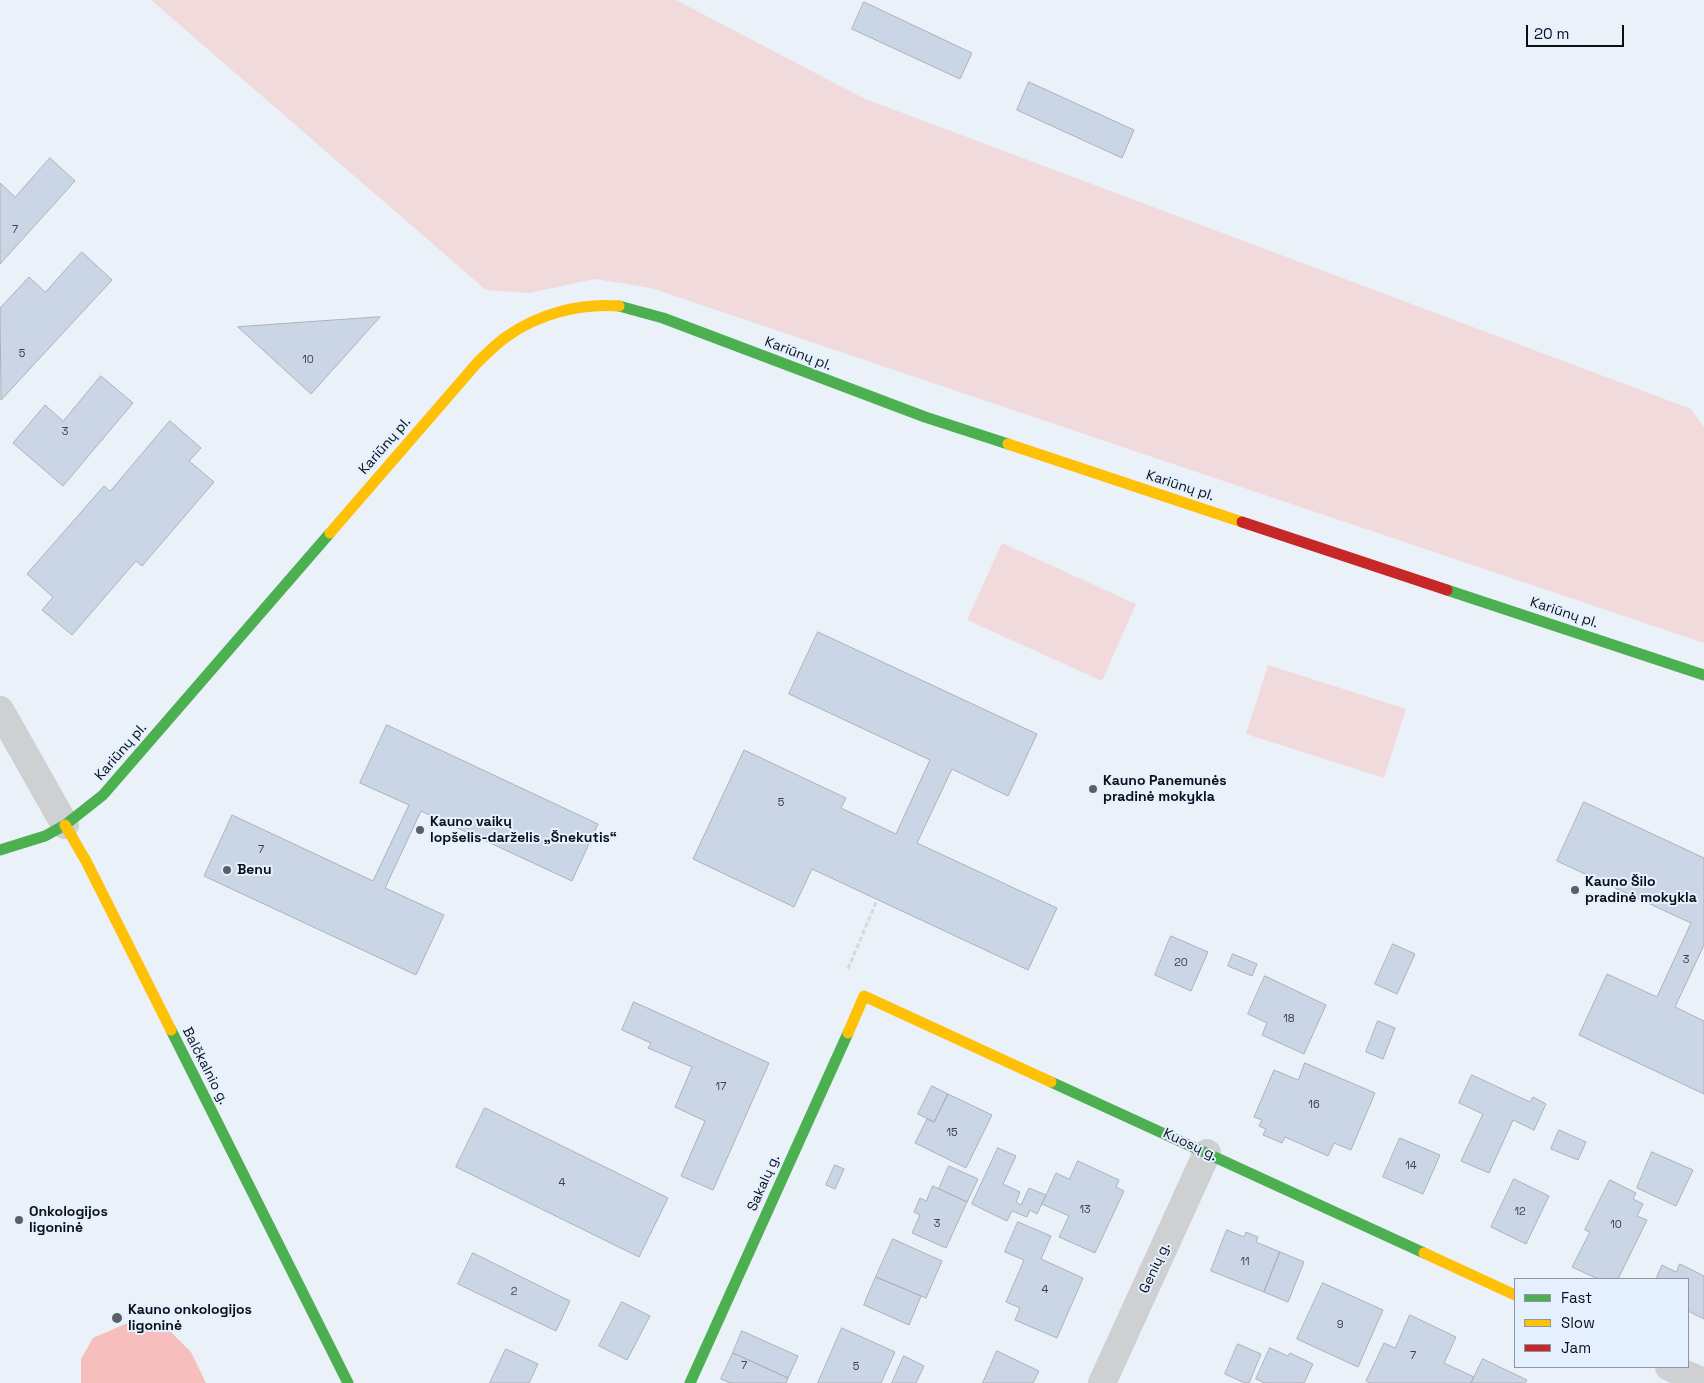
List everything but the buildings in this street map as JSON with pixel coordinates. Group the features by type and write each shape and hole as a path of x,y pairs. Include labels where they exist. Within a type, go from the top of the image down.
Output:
{"street":[{"name":"Kariūnų pl.","path":"65,825 103,795 477,363 511,334 540,319 564,309 592,306 619,306 663,318 925,417 1704,675"},
{"path":"0,710 65,825 44,836 0,850"},
{"name":"Balčkalnio g.","path":"65,825 86,861 348,1383"},
{"name":"Kuosų g.","path":"864,996 1514,1296"},
{"name":"Sakalų g.","path":"690,1383 864,996"},
{"name":"Genių g.","path":"1102,1383 1207,1153"},
{"path":"1671,1368 1704,1382"}],"path":[{"path":"846,973 877,900"}],"shaded area":[{"path":"151,0 676,0 863,98 1691,409 1704,427 1704,643 651,288 595,279 529,293 486,290"},
{"path":"1002,543 1136,604 1102,681 967,620"},
{"path":"1268,665 1406,709 1384,778 1246,734"},
{"path":"146,1323 167,1328 191,1352 206,1383 81,1383 81,1359 93,1338 125,1324"}],"traffic: fast":[{"path":"619,306 663,318 925,417 1008,444"},
{"path":"0,850 45,836 65,825 103,795 330,533"},
{"path":"1447,590 1704,675"},
{"path":"171,1030 348,1383"},
{"path":"690,1383 848,1033"},
{"path":"1051,1082 1424,1253"}],"traffic: slow":[{"path":"330,533 477,363 502,340 518,329 545,316 574,308 619,306"},
{"path":"1008,444 1242,522"},
{"path":"65,825 86,861 171,1030"},
{"path":"848,1033 864,996 1051,1082"},
{"path":"1424,1253 1514,1295"}],"traffic: jam":[{"path":"1242,522 1447,590"}],"place":[{"name":"Kauno Panemunės pradinė mokykla","path":"1093,789"},
{"name":"Kauno vaikų lopšelis-darželis „Šnekutis“","path":"420,830"},
{"name":"Benu","path":"227,870"},
{"name":"Kauno Šilo pradinė mokykla","path":"1575,890"},
{"name":"Onkologijos ligoninė","path":"19,1220"},
{"name":"Kauno onkologijos ligoninė","path":"117,1318"}]}
